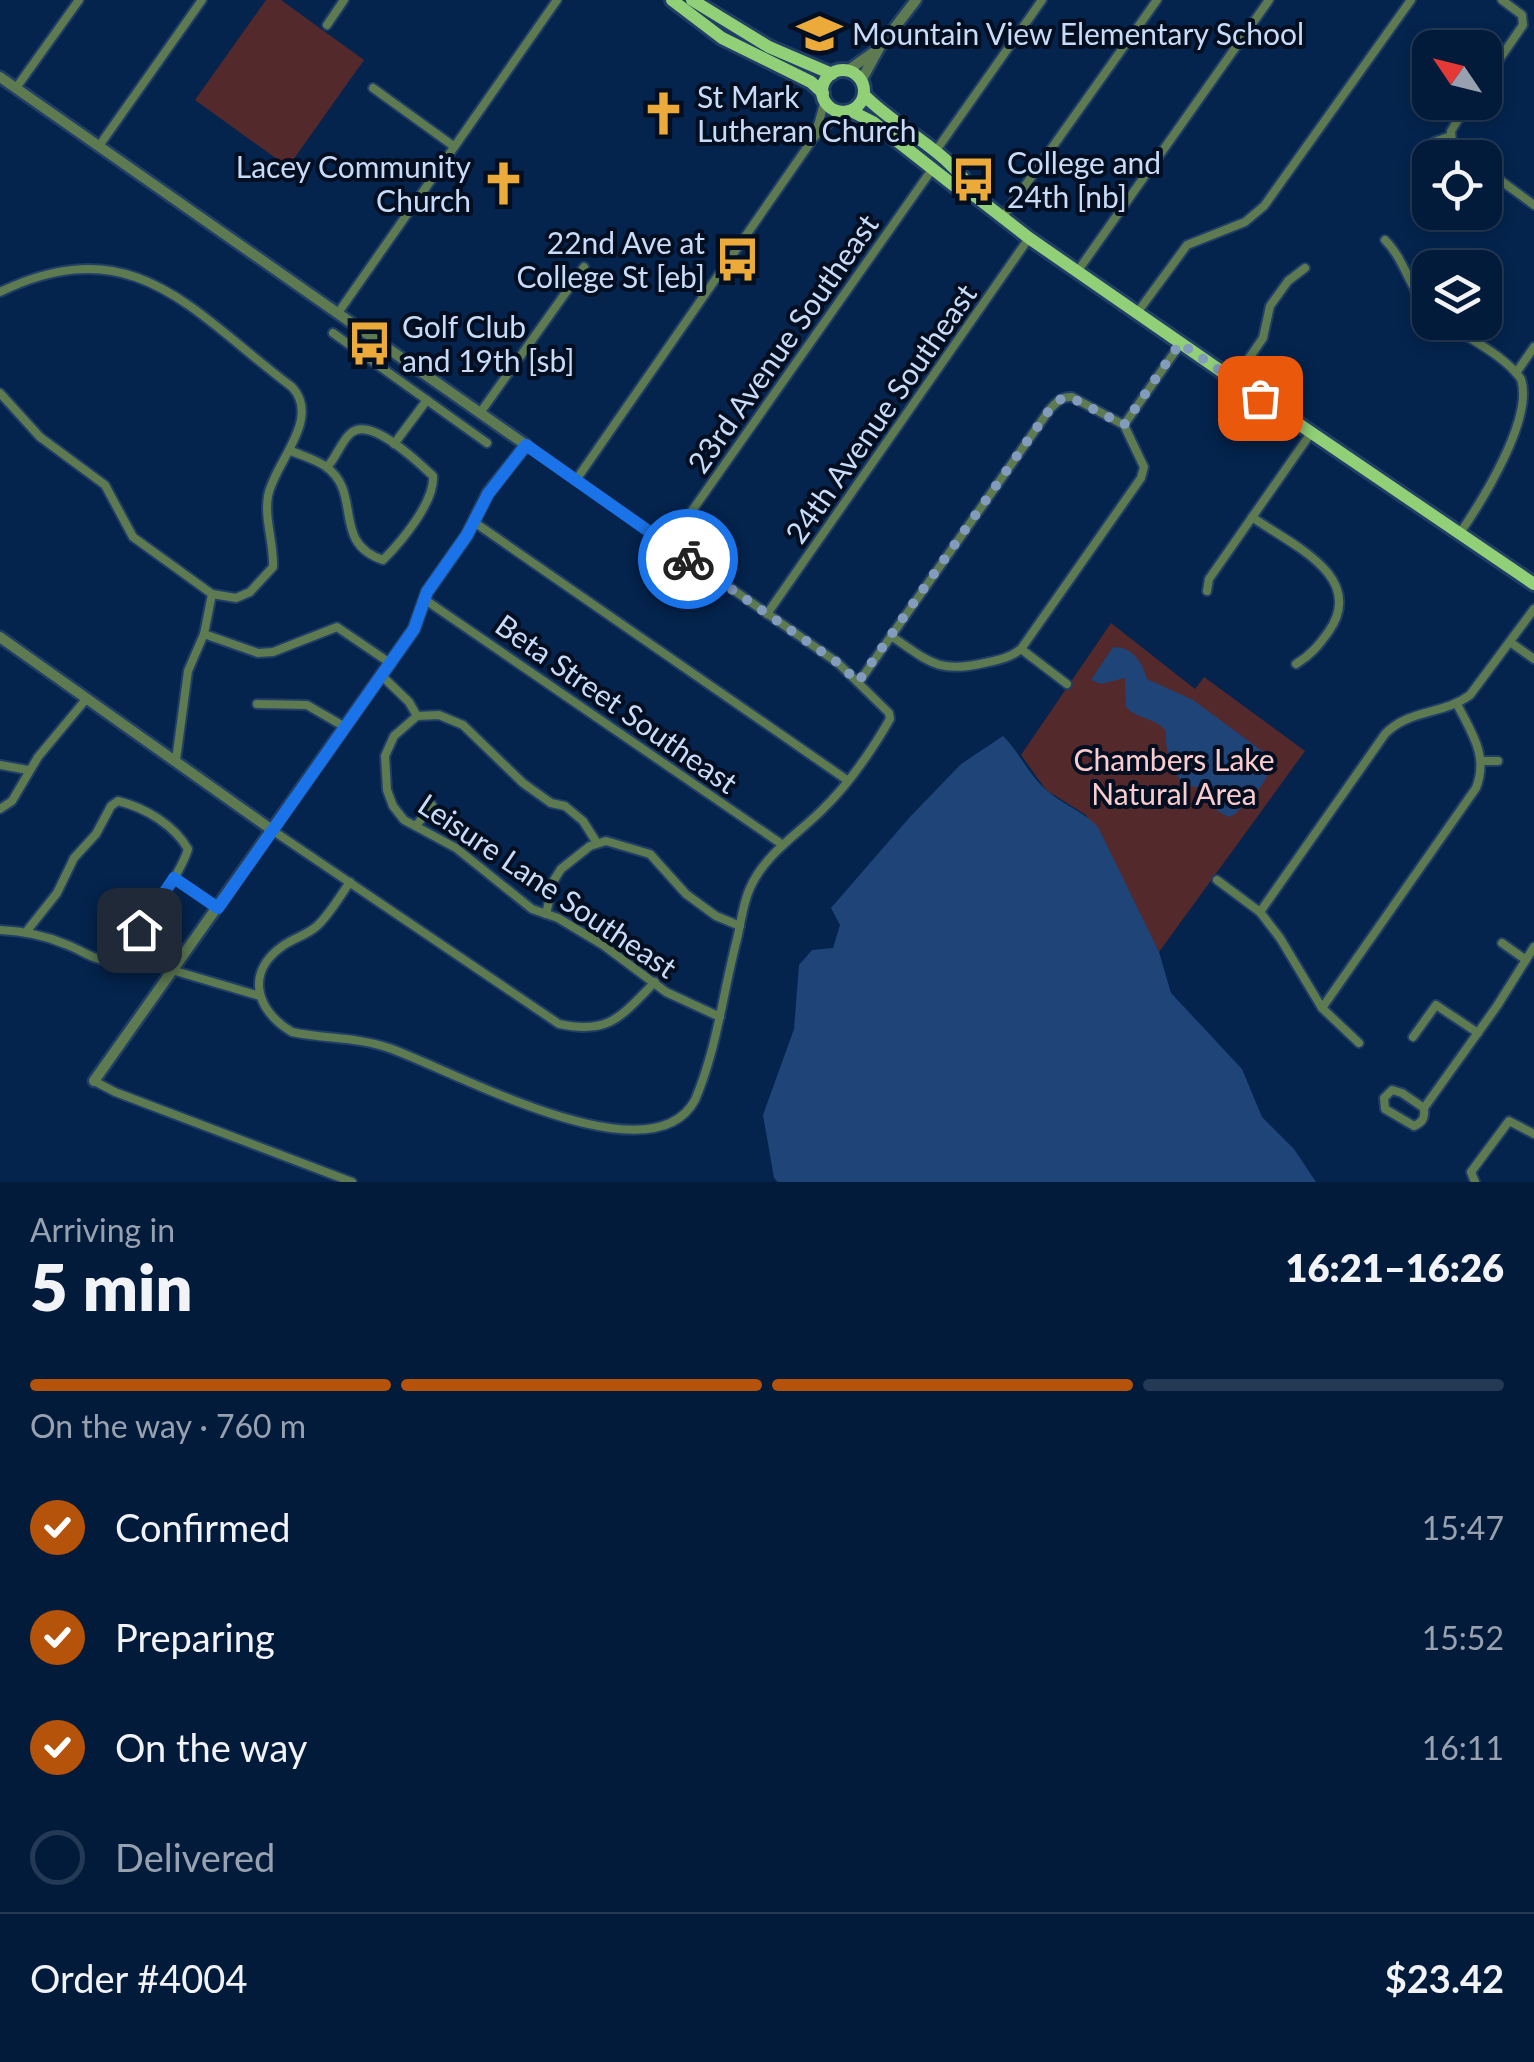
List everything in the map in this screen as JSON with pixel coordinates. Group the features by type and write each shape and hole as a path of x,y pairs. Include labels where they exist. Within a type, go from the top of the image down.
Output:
{"main road":[{"path":"672,0 722,38 811,82 846,112 873,122 1077,272 1534,584"},
{"path":"692,0 769,47 832,74 847,71 882,113 965,177 975,196"},
{"path":"824,97 825,82 832,74"},
{"path":"846,112 862,88"}],"street":[{"path":"16,88 79,0"},
{"path":"99,146 202,0"},
{"path":"327,24 344,0"},
{"path":"338,313 557,0"},
{"path":"862,88 879,48 916,0"},
{"path":"935,152 1042,0"},
{"path":"1002,218 1157,0"},
{"path":"1077,272 1269,0"},
{"path":"1137,313 1187,245 1244,222 1264,206 1411,0"},
{"path":"1502,0 1522,15 1523,24 1502,55"},
{"path":"847,71 879,48"},
{"path":"0,76 838,663 889,713 890,719 821,812 757,874 749,891 720,1017 694,1103 672,1131 658,1136"},
{"path":"372,88 452,145"},
{"path":"815,136 824,97"},
{"path":"576,480 815,136 846,112"},
{"path":"1452,140 1451,130 1457,120"},
{"path":"1440,140 1451,136"},
{"name":"23rd Avenue Southeast","path":"668,544 934,168"},
{"path":"1502,181 1530,202 1534,188"},
{"name":"24th Avenue Southeast","path":"766,614 1029,238"},
{"path":"1384,240 1396,251 1412,284"},
{"path":"480,413 584,266"},
{"path":"1234,380 1263,338 1270,306 1288,281 1305,268"},
{"path":"0,292 57,272 83,270 115,270 162,286 223,330 298,394 299,425 268,494 274,567 250,592 236,598 212,594 134,537 105,485 40,437 0,392"},
{"path":"332,334 488,443"},
{"path":"1460,533 1507,464 1529,404 1527,389 1516,373 1470,340"},
{"path":"1124,425 1180,343"},
{"path":"1516,373 1534,348"},
{"path":"858,682 890,636 1056,403 1066,396 1124,425 1144,466 1141,478 1021,650 987,662 944,668 890,636"},
{"path":"394,444 426,400"},
{"path":"289,450 327,466 347,495 348,523 354,540 369,555 383,560 402,540 434,489 432,476 382,434 354,430 327,466"},
{"path":"1207,591 1208,580 1311,433"},
{"path":"352,1182 94,1081 390,663 419,619 424,600 488,494 526,445"},
{"path":"1252,517 1328,572 1342,598 1339,616 1315,651 1296,664"},
{"path":"474,522 846,780"},
{"path":"176,760 188,671 204,634 212,594"},
{"name":"Beta Street Southeast","path":"424,600 783,845"},
{"path":"1260,912 1378,742 1407,716 1457,704 1485,678 1534,609"},
{"path":"204,634 258,653 273,652 336,628 390,663"},
{"path":"1,639 272,830 558,1024 602,1028 617,1020 654,982"},
{"path":"1510,642 1534,659"},
{"path":"1021,650 1067,684"},
{"path":"381,675 417,716 439,716 463,725 523,784 583,820 597,842"},
{"path":"0,809 12,801 28,770 87,698"},
{"path":"257,704 307,705 344,727"},
{"path":"1402,704 1407,716"},
{"path":"1322,1008 1480,780 1482,761 1457,704"},
{"name":"Leisure Lane Southeast","path":"417,716 389,744 384,771 393,806 404,820 456,848 532,909 603,945 688,1004 720,1017"},
{"path":"1482,761 1498,761"},
{"path":"0,765 28,770"},
{"path":"0,930 26,932 62,942 98,961 112,961 184,866 188,849 180,836 146,812 118,802 74,858 57,892 26,932"},
{"path":"416,826 432,806"},
{"path":"546,914 560,869 597,842 621,844 650,854 686,894 716,916 740,926"},
{"path":"174,878 218,908"},
{"path":"1217,880 1260,912 1322,1008 1358,1043"},
{"path":"350,882 317,926 270,957 258,987 268,1014 292,1032 389,1048 520,1110 608,1138"},
{"path":"1502,943 1526,960"},
{"path":"1424,1108 1397,1090 1388,1092 1382,1102 1394,1116 1414,1126 1424,1117 1424,1108 1534,947"},
{"path":"172,970 260,996"},
{"path":"1413,1038 1436,1005 1478,1033"},
{"path":"1475,1182 1471,1172 1509,1121 1534,1134"},
{"path":"624,1140 642,1140"}],"green space":[{"path":"266,0 281,0 364,60 288,167 195,100"},
{"name":"Chambers Lake Natural Area","path":"1111,623 1195,689 1204,677 1305,751 1159,952 1086,815 1046,790 1021,755"}],"water":[{"path":"1113,647 1136,657 1147,679 1193,700 1269,756 1265,780 1235,814 1229,817 1217,811 1213,786 1196,787 1180,780 1168,756 1166,731 1126,707 1125,678 1101,684 1091,680"},
{"path":"1003,736 1044,788 1098,827 1159,952 1171,993 1242,1069 1262,1117 1294,1149 1316,1182 778,1182 774,1178 763,1115 794,1029 799,965 812,950 833,948 840,925 831,908 909,818 961,764"}],"way so far":[{"path":"688,559 838,663 858,682 1050,409 1062,398 1072,398 1124,425 1180,343 1260,398"}],"place":[{"name":"Mountain View Elementary School","path":"819,33"},
{"name":"St Mark Lutheran Church","path":"664,113"},
{"name":"College and 24th [nb]","path":"974,179"},
{"name":"Lacey Community Church","path":"504,183"},
{"name":"22nd Ave at College St [eb]","path":"738,259"},
{"name":"Golf Club and 19th [sb]","path":"369,343"}],"route":[{"path":"139,930 174,878 218,908 414,629 427,592 467,535 488,494 526,445 688,559"}]}
